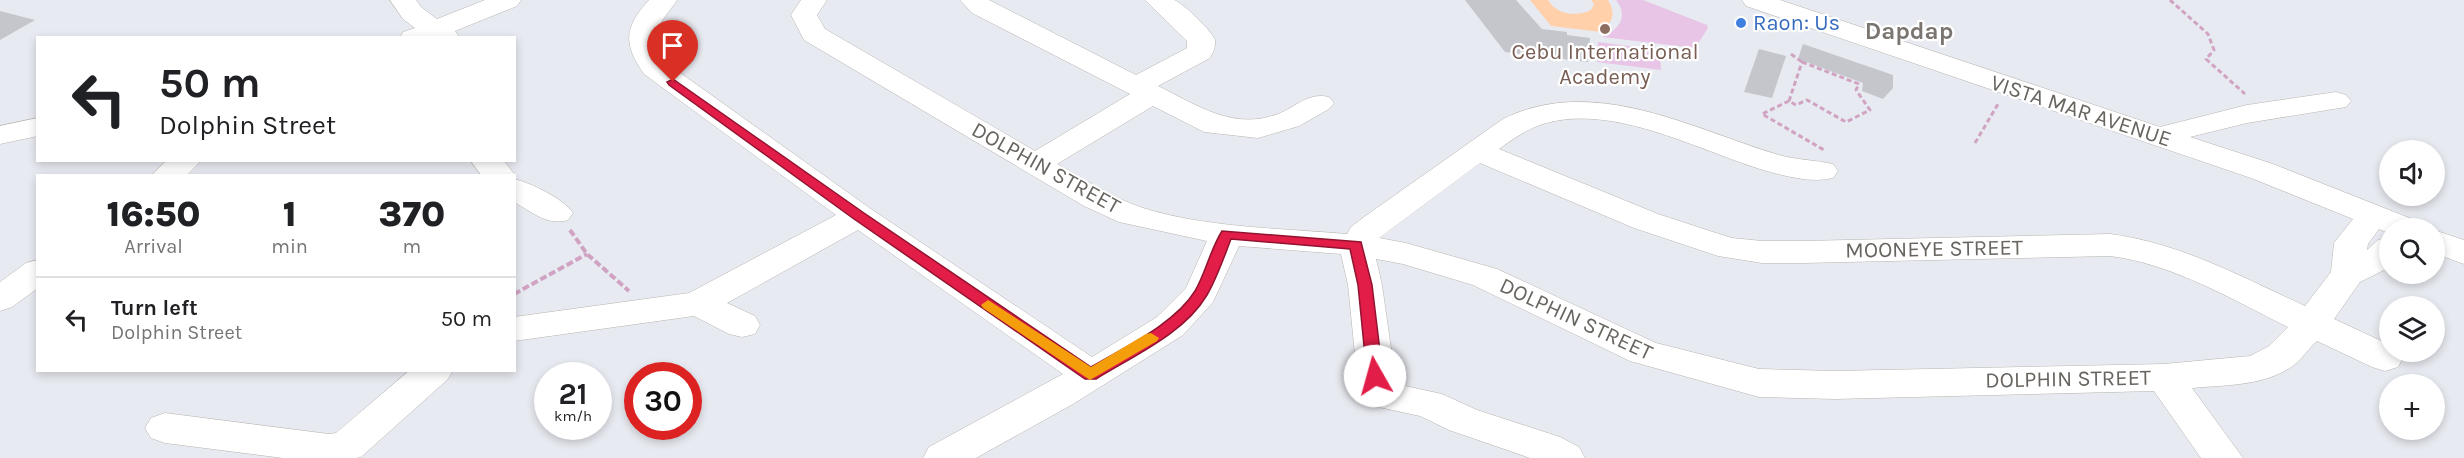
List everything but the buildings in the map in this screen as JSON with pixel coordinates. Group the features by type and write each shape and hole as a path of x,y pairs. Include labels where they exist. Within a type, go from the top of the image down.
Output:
{"street":[{"path":"403,0 431,35 508,0"},
{"path":"664,0 654,10 642,29 642,49 654,68 859,216 1090,375"},
{"name":"DOLPHIN STREET","path":"814,0 804,15 814,34 1095,199 1131,215 1176,226 1226,234 1383,248 1485,277 1643,352 1759,383 1835,386 2164,377 2252,369 2282,356 2311,324 2373,214"},
{"path":"973,0 981,7 1142,91 1215,126 1258,129 1289,120 1319,104"},
{"path":"1035,164 1200,52 1201,39 1190,26 1158,0"},
{"name":"VISTA MAR AVENUE","path":"1779,3 2008,87 2289,181 2382,218"},
{"path":"2160,137 2198,124 2264,110 2336,102"},
{"path":"1565,458 1546,448 1463,420 1428,404 1378,394 1365,285 1356,245 1363,234 1478,151 1529,118 1557,112 1587,112 1654,123 1770,162 1807,170 1826,162"},
{"path":"0,135 36,127"},
{"name":"MOONEYE STREET","path":"1478,151 1646,221 1730,248 1762,252 1803,252 2128,246 2188,265 2379,355"},
{"path":"169,174 184,162"},
{"path":"487,162 498,174"},
{"path":"516,189 557,213"},
{"path":"516,329 698,303 859,216"},
{"path":"943,458 1090,375 1170,326 1201,294 1226,234"},
{"path":"2445,244 2464,252"},
{"name":"DOLPHIN STREET","path":"2350,258 2379,253"},
{"path":"0,299 27,273"},
{"path":"698,303 742,325"},
{"path":"165,428 332,454 347,446 433,372"},
{"path":"2164,377 2223,458"}],"path":[{"path":"2170,0 2179,11 2206,30 2213,40 2214,50 2206,59 2264,110"},
{"path":"1789,101 1796,105 1808,100 1846,122 1870,110 1856,90 1859,84 1802,62 1791,54"},
{"path":"1802,62 1789,101 1762,114 1826,162"},
{"path":"1975,142 2008,87"},
{"path":"557,213 587,254 652,311"},
{"path":"516,293 587,254"}],"shaded area":[{"path":"1530,0 1548,0 1562,12 1579,14 1591,10 1594,4 1591,0 1608,0 1612,9 1612,18 1601,32 1551,26"},
{"path":"1616,0 1643,0 1707,25 1708,28 1695,48 1602,37 1613,31 1622,17"},
{"path":"1598,42 1660,50 1661,70 1597,62"}],"slow traffic":[{"path":"988,305 1090,375 1151,338"}],"place":[{"name":"Raon: Us","path":"1741,23"},
{"name":"Cebu International Academy","path":"1605,29"}],"district":[{"name":"Dapdap","path":"1909,31"}],"route":[{"path":"673,82 859,216 1090,375 1170,326 1187,310 1201,294 1218,258 1226,234 1356,245 1365,285 1375,376"}]}
